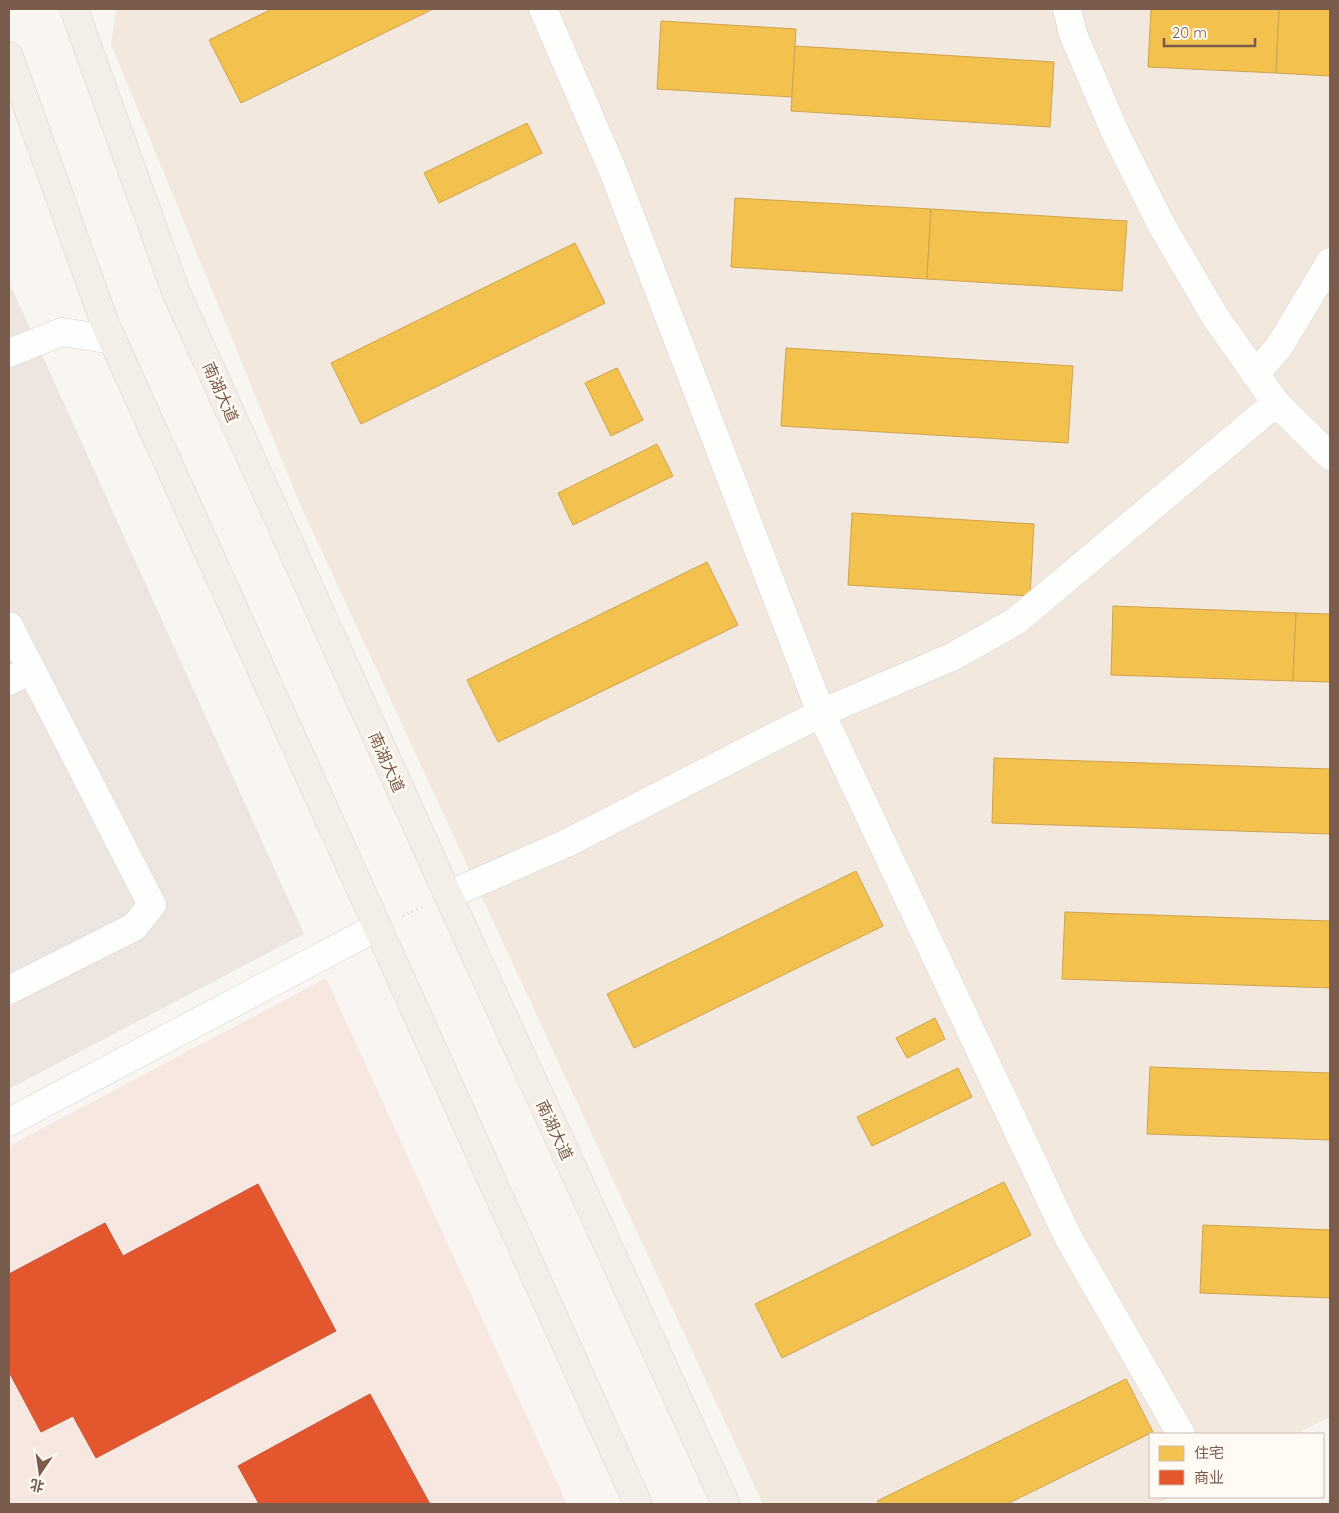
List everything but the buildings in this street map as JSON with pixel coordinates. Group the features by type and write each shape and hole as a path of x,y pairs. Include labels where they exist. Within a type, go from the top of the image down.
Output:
{"main road":[{"name":"南湖大道","path":"74,9 176,292 726,1504"},
{"path":"9,56 113,340 638,1504"}],"street":[{"path":"543,9 612,171 821,713 1068,1237 1180,1433"},
{"path":"1067,9 1073,34 1115,132 1162,226 1216,318 1276,403 1330,456"},
{"path":"1255,374 1279,347 1330,262"},
{"path":"9,353 62,332 113,340"},
{"path":"448,895 567,843 821,713 952,657 1016,621 1276,403"},
{"path":"9,626 20,676 152,905 134,927 9,990"},
{"path":"9,1122 377,927"}],"path":[{"path":"377,927 448,895"}],"shaded area":[{"path":"116,9 1330,9 1330,1417 1298,1433 1149,1433 1149,1498 1169,1498 1156,1504 763,1504 299,502 111,44"},
{"path":"9,282 304,934 9,1089"},
{"path":"326,978 567,1504 9,1504 9,1146"}]}
